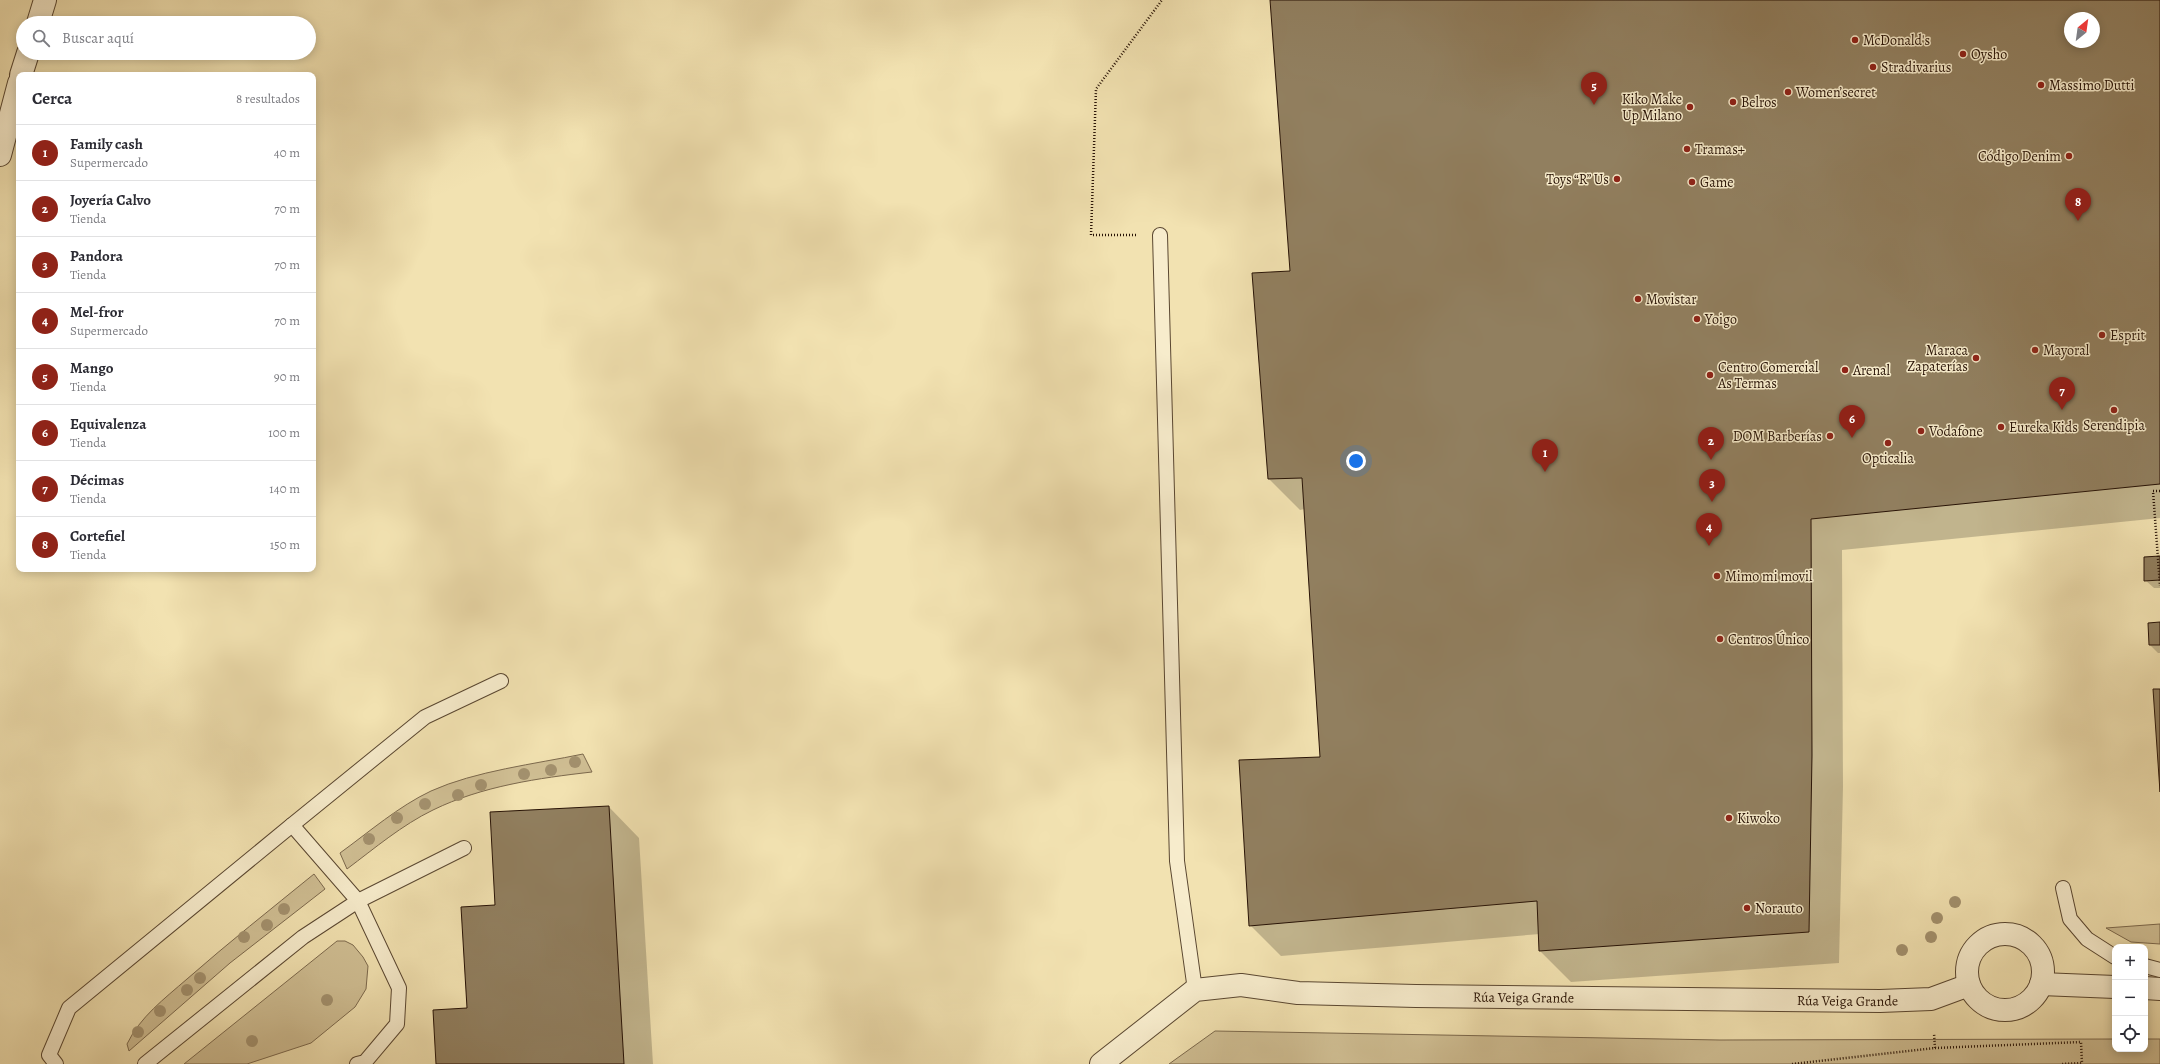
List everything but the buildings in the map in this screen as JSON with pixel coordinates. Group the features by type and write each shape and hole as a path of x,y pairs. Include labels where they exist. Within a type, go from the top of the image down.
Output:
{"street":[{"path":"40,16 46,0"},
{"path":"22,72 26,60"},
{"path":"0,155 16,94"},
{"path":"2004,935 2020,937 2030,943 2042,961 2041,984 2036,994 2028,1002 2018,1008 2006,1010 1984,1003 1975,996 1969,985 1968,964 1972,953 1979,944 1988,938 2004,935"},
{"path":"2041,984 2112,987"},
{"name":"Rúa Veiga Grande","path":"1195,990 1241,985 1298,993 1400,996 1880,1002 1931,999 1969,985"},
{"path":"2148,988 2160,989"},
{"path":"1102,1064 1195,990"}],"lane":[{"path":"1160,235 1178,861 1195,990"},
{"path":"56,1064 49,1055 69,1008 425,717 501,681"},
{"path":"292,825 358,901 399,988 397,1024 362,1063"},
{"path":"145,1064 303,937 358,901 464,848"},
{"path":"2063,888 2070,919 2087,939 2112,955"},
{"path":"2148,967 2160,970"}],"path":[{"path":"1160,235 1091,235 1096,89 1162,0"},
{"path":"2160,491 2153,491 2160,586"},
{"path":"1934,1033 1934,1048"},
{"path":"1792,1064 1934,1048 2081,1042 2082,1063 2061,1064"}],"shaded area":[{"path":"583,754 592,772 511,784 452,802 433,810 410,823 347,869 340,853 407,804 431,791 448,784 486,773"},
{"path":"314,874 325,889 230,963 129,1051 127,1044 132,1034 153,1009 218,952"},
{"path":"2160,924 2160,944 2131,942 2106,928"},
{"path":"337,941 345,941 353,945 363,957 368,966 366,989 355,1007 311,1043 247,1064 184,1064"},
{"path":"1215,1031 1720,1040 2112,1039 2112,1052 2148,1052 2148,1039 2160,1039 2160,1064 1169,1064"}],"place":[{"name":"McDonald's","path":"1855,40"},
{"name":"Oysho","path":"1963,54"},
{"name":"Stradivarius","path":"1873,67"},
{"name":"Massimo Dutti","path":"2041,85"},
{"name":"Women’secret","path":"1788,92"},
{"name":"Belros","path":"1733,102"},
{"name":"Mango","path":"1594,105"},
{"name":"Kiko Make Up Milano","path":"1690,107"},
{"name":"Tramas+","path":"1687,149"},
{"name":"Código Denim","path":"2069,156"},
{"name":"Toys “R” Us","path":"1617,179"},
{"name":"Game","path":"1692,182"},
{"name":"Cortefiel","path":"2078,221"},
{"name":"Movistar","path":"1638,299"},
{"name":"Yoigo","path":"1697,319"},
{"name":"Esprit","path":"2102,335"},
{"name":"Mayoral","path":"2035,350"},
{"name":"Maraca Zapaterías","path":"1976,358"},
{"name":"Arenal","path":"1845,370"},
{"name":"Centro Comercial As Termas","path":"1710,375"},
{"name":"Décimas","path":"2062,410"},
{"name":"Serendipia","path":"2114,410"},
{"name":"Eureka Kids","path":"2001,427"},
{"name":"Vodafone","path":"1921,431"},
{"name":"DOM Barberías","path":"1830,436"},
{"name":"Equivalenza","path":"1852,438"},
{"name":"Opticalia","path":"1888,443"},
{"name":"Joyería Calvo","path":"1711,460"},
{"name":"Family cash","path":"1545,472"},
{"name":"Pandora","path":"1712,502"},
{"name":"Mel-fror","path":"1709,546"},
{"name":"Mimo mi movil","path":"1717,576"},
{"name":"Centros Único","path":"1720,639"},
{"name":"Kiwoko","path":"1729,818"},
{"name":"Norauto","path":"1747,908"}]}
